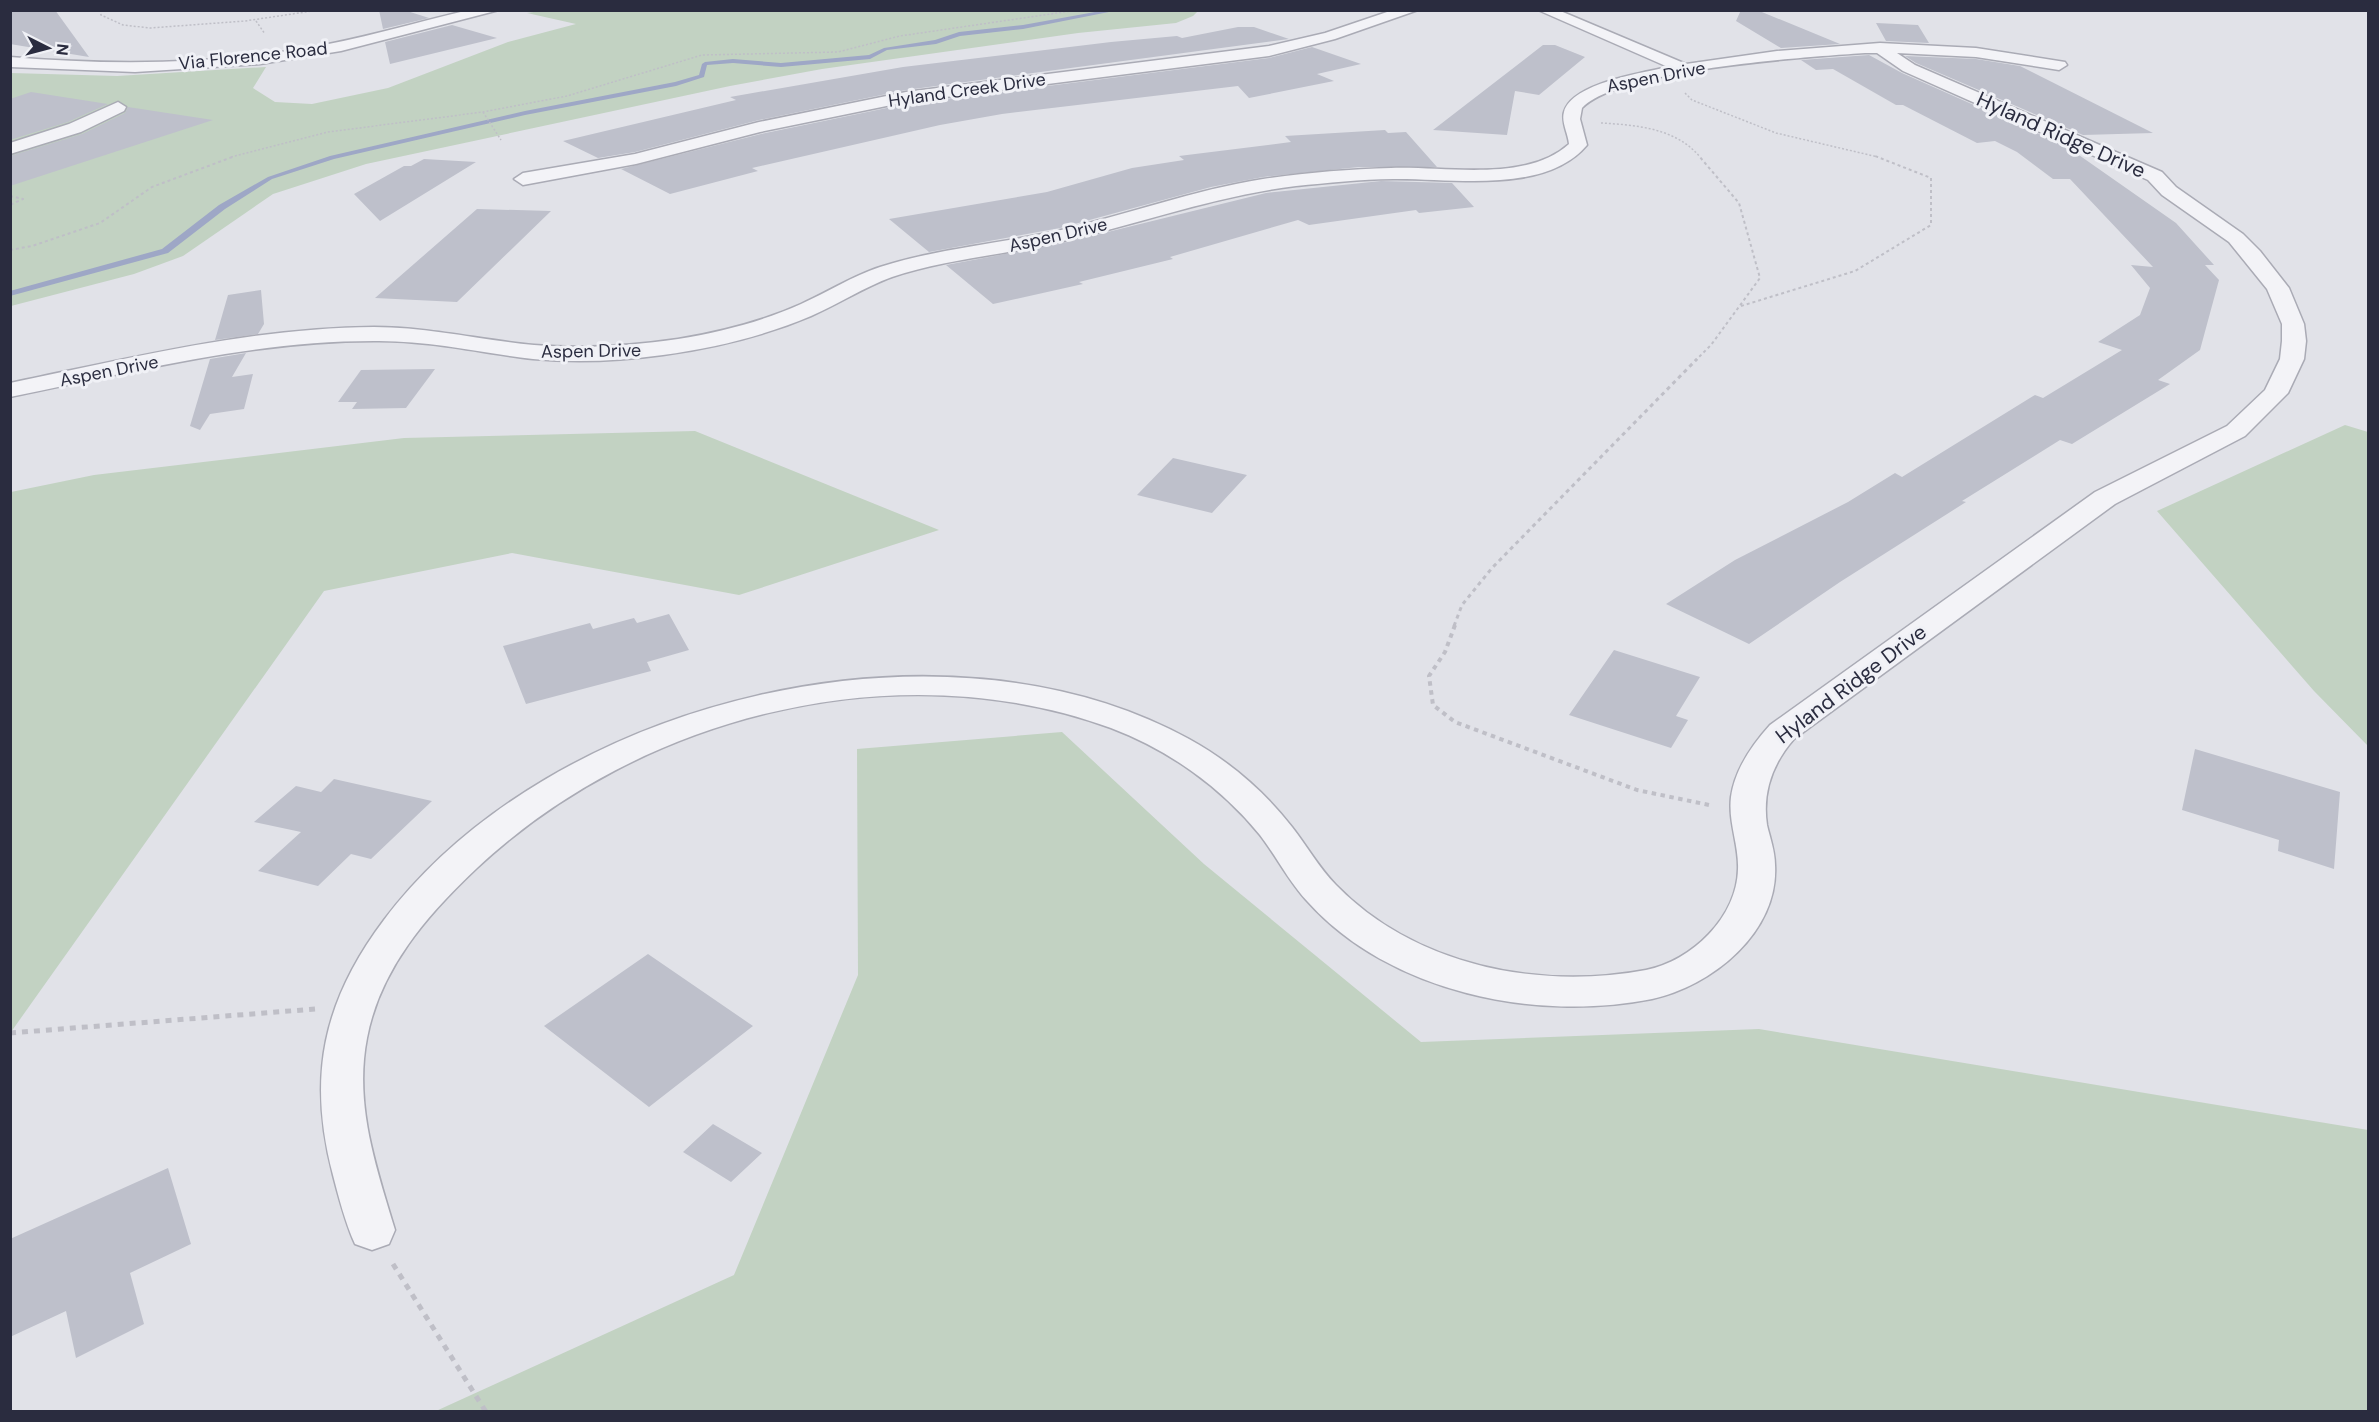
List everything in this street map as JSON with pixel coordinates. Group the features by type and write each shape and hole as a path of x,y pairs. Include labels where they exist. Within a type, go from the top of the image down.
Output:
{"street":[{"name":"Via Florence Road","path":"10,62 113,67 264,58 339,46 492,10"},
{"name":"Hyland Creek Drive","path":"523,179 636,159 759,127 869,103 973,87 1260,52 1330,36 1411,10"},
{"path":"1545,10 1682,78"},
{"name":"Aspen Drive","path":"10,390 238,346 338,335 414,336 540,352 647,350 715,339 793,316 859,282 907,265 1064,235 1200,197 1259,185 1325,177 1394,173 1487,173 1552,164 1564,159 1578,145 1571,119 1572,111 1583,97 1593,90 1627,79 1682,78 1827,50 1880,48 1934,49 2017,57 2059,64"},
{"name":"Hyland Ridge Drive","path":"372,1230 344,1133 340,1093 346,1036 368,977 405,918 453,865 508,818 568,779 636,744 710,717 774,700 848,690 915,685 972,687 1071,703 1159,736 1199,760 1236,789 1269,822 1322,894 1351,921 1390,946 1436,967 1494,983 1551,992 1604,991 1656,982 1700,962 1735,932 1752,900 1757,869 1747,810 1752,780 1764,751 1782,732 2105,498 2236,431 2276,393 2292,359 2293,324 2278,288 2267,271 2236,238 2169,191 2155,176 1909,68 1880,48"},
{"path":"10,74 37,65"},
{"path":"10,149 75,128 118,107"}],"path":[{"path":"100,10 101,15 111,21 133,27 150,28 245,21 319,10"},
{"path":"10,249 32,246 100,223 152,187 239,154 328,132 483,112 567,96 702,55 838,52 900,36 1078,10"},
{"path":"1682,78 1692,100 1776,133 1868,153 1931,178 1931,225 1855,271 1740,306"},
{"path":"483,112 501,140"},
{"path":"1594,122 1636,125 1667,133 1696,152 1739,203 1760,278 1711,345 1492,568 1462,605 1445,652 1429,676 1433,705 1455,722 1637,790 1715,806"},
{"path":"10,196 23,199 10,206"},
{"path":"10,1033 357,1005"},
{"path":"372,1230 486,1412"}],"green space":[{"path":"540,11 1198,11 1193,16 1176,23 1078,33 822,69 730,86 366,164 273,194 183,256 134,274 11,306 11,73 117,76 266,67 253,88 275,102 312,104 388,88 508,42 576,24 527,13"},
{"path":"2345,425 2368,432 2368,746 2314,691 2157,511"},
{"path":"695,431 939,530 739,595 512,553 324,591 11,1032 11,492 94,475 404,438"},
{"path":"1062,732 1204,864 1421,1042 1759,1029 2368,1130 2368,1411 436,1411 734,1275 858,975 857,749"}],"building":[{"path":"10,10 55,10 89,57 10,44"},
{"path":"379,10 404,10 429,18 383,29"},
{"path":"1741,10 1757,10 1840,44 1781,48 1736,21"},
{"path":"1876,23 1918,25 1929,43 1886,41"},
{"path":"452,25 497,38 390,64 385,42"},
{"path":"1238,27 1254,27 1289,39 906,90 759,120 635,152 598,158 563,141 736,100 730,97 903,67 1111,42 1177,36 1182,38"},
{"path":"1543,45 1555,45 1585,57 1539,95 1515,91 1507,135 1433,130"},
{"path":"1312,47 1361,64 1317,74 1334,81 1249,98 1238,86 1002,114 940,125 752,168 758,171 670,194 621,169 761,134 906,104 1269,58"},
{"path":"1869,55 1902,73 2066,146 2176,223 2214,265 2205,265 2219,280 2200,350 2158,380 2170,384 2072,444 2060,440 1962,501 1966,502 1840,582 1749,644 1666,604 1735,560 1848,502 1895,473 1902,477 2035,395 2043,398 2122,350 2098,342 2140,315 2150,288 2131,265 2153,267 2070,179 2053,179 2017,152 1995,141 1977,143 1903,105 1896,105 1833,69 1816,70 1801,60"},
{"path":"1905,56 1976,59 2020,66 2153,133 2083,135 1916,63"},
{"path":"31,92 108,104 68,122 10,140 10,99"},
{"path":"128,107 213,120 10,186 10,156 82,134 125,113"},
{"path":"1385,130 1388,133 1406,132 1437,167 1359,167 1263,177 1211,187 1060,228 929,252 889,219 1047,192 1132,168 1184,160 1179,156 1291,142 1285,136"},
{"path":"424,159 476,162 380,221 354,194 404,166 411,166"},
{"path":"1381,181 1452,183 1474,207 1419,213 1416,210 1309,225 1298,220 1170,257 1173,259 1079,282 1083,284 993,304 946,265 1059,244 1266,193"},
{"path":"477,209 551,211 457,302 375,298"},
{"path":"261,290 264,324 258,334 215,340 228,295"},
{"path":"246,353 232,377 253,374 244,409 210,414 200,430 190,426 210,359"},
{"path":"435,369 406,408 352,409 357,402 338,402 361,370"},
{"path":"1173,458 1247,475 1212,513 1137,495"},
{"path":"669,614 689,650 647,662 651,671 526,704 503,646 590,623 593,629 634,618 637,623"},
{"path":"1614,650 1700,677 1676,716 1688,720 1671,748 1569,715"},
{"path":"2195,749 2340,792 2334,869 2278,851 2279,840 2182,810"},
{"path":"334,779 432,801 371,859 351,854 318,886 258,871 301,832 254,822 296,786 321,792"},
{"path":"648,954 753,1026 649,1107 544,1026"},
{"path":"713,1124 762,1153 731,1182 683,1152"},
{"path":"168,1168 191,1244 130,1273 144,1324 76,1358 66,1311 10,1337 10,1239"}],"waterway":[{"path":"10,294 165,251 222,207 270,178 332,157 525,113 676,84 702,76 705,64 733,61 781,65 870,57 886,49 936,42 959,34 1023,27 1117,10"}]}
